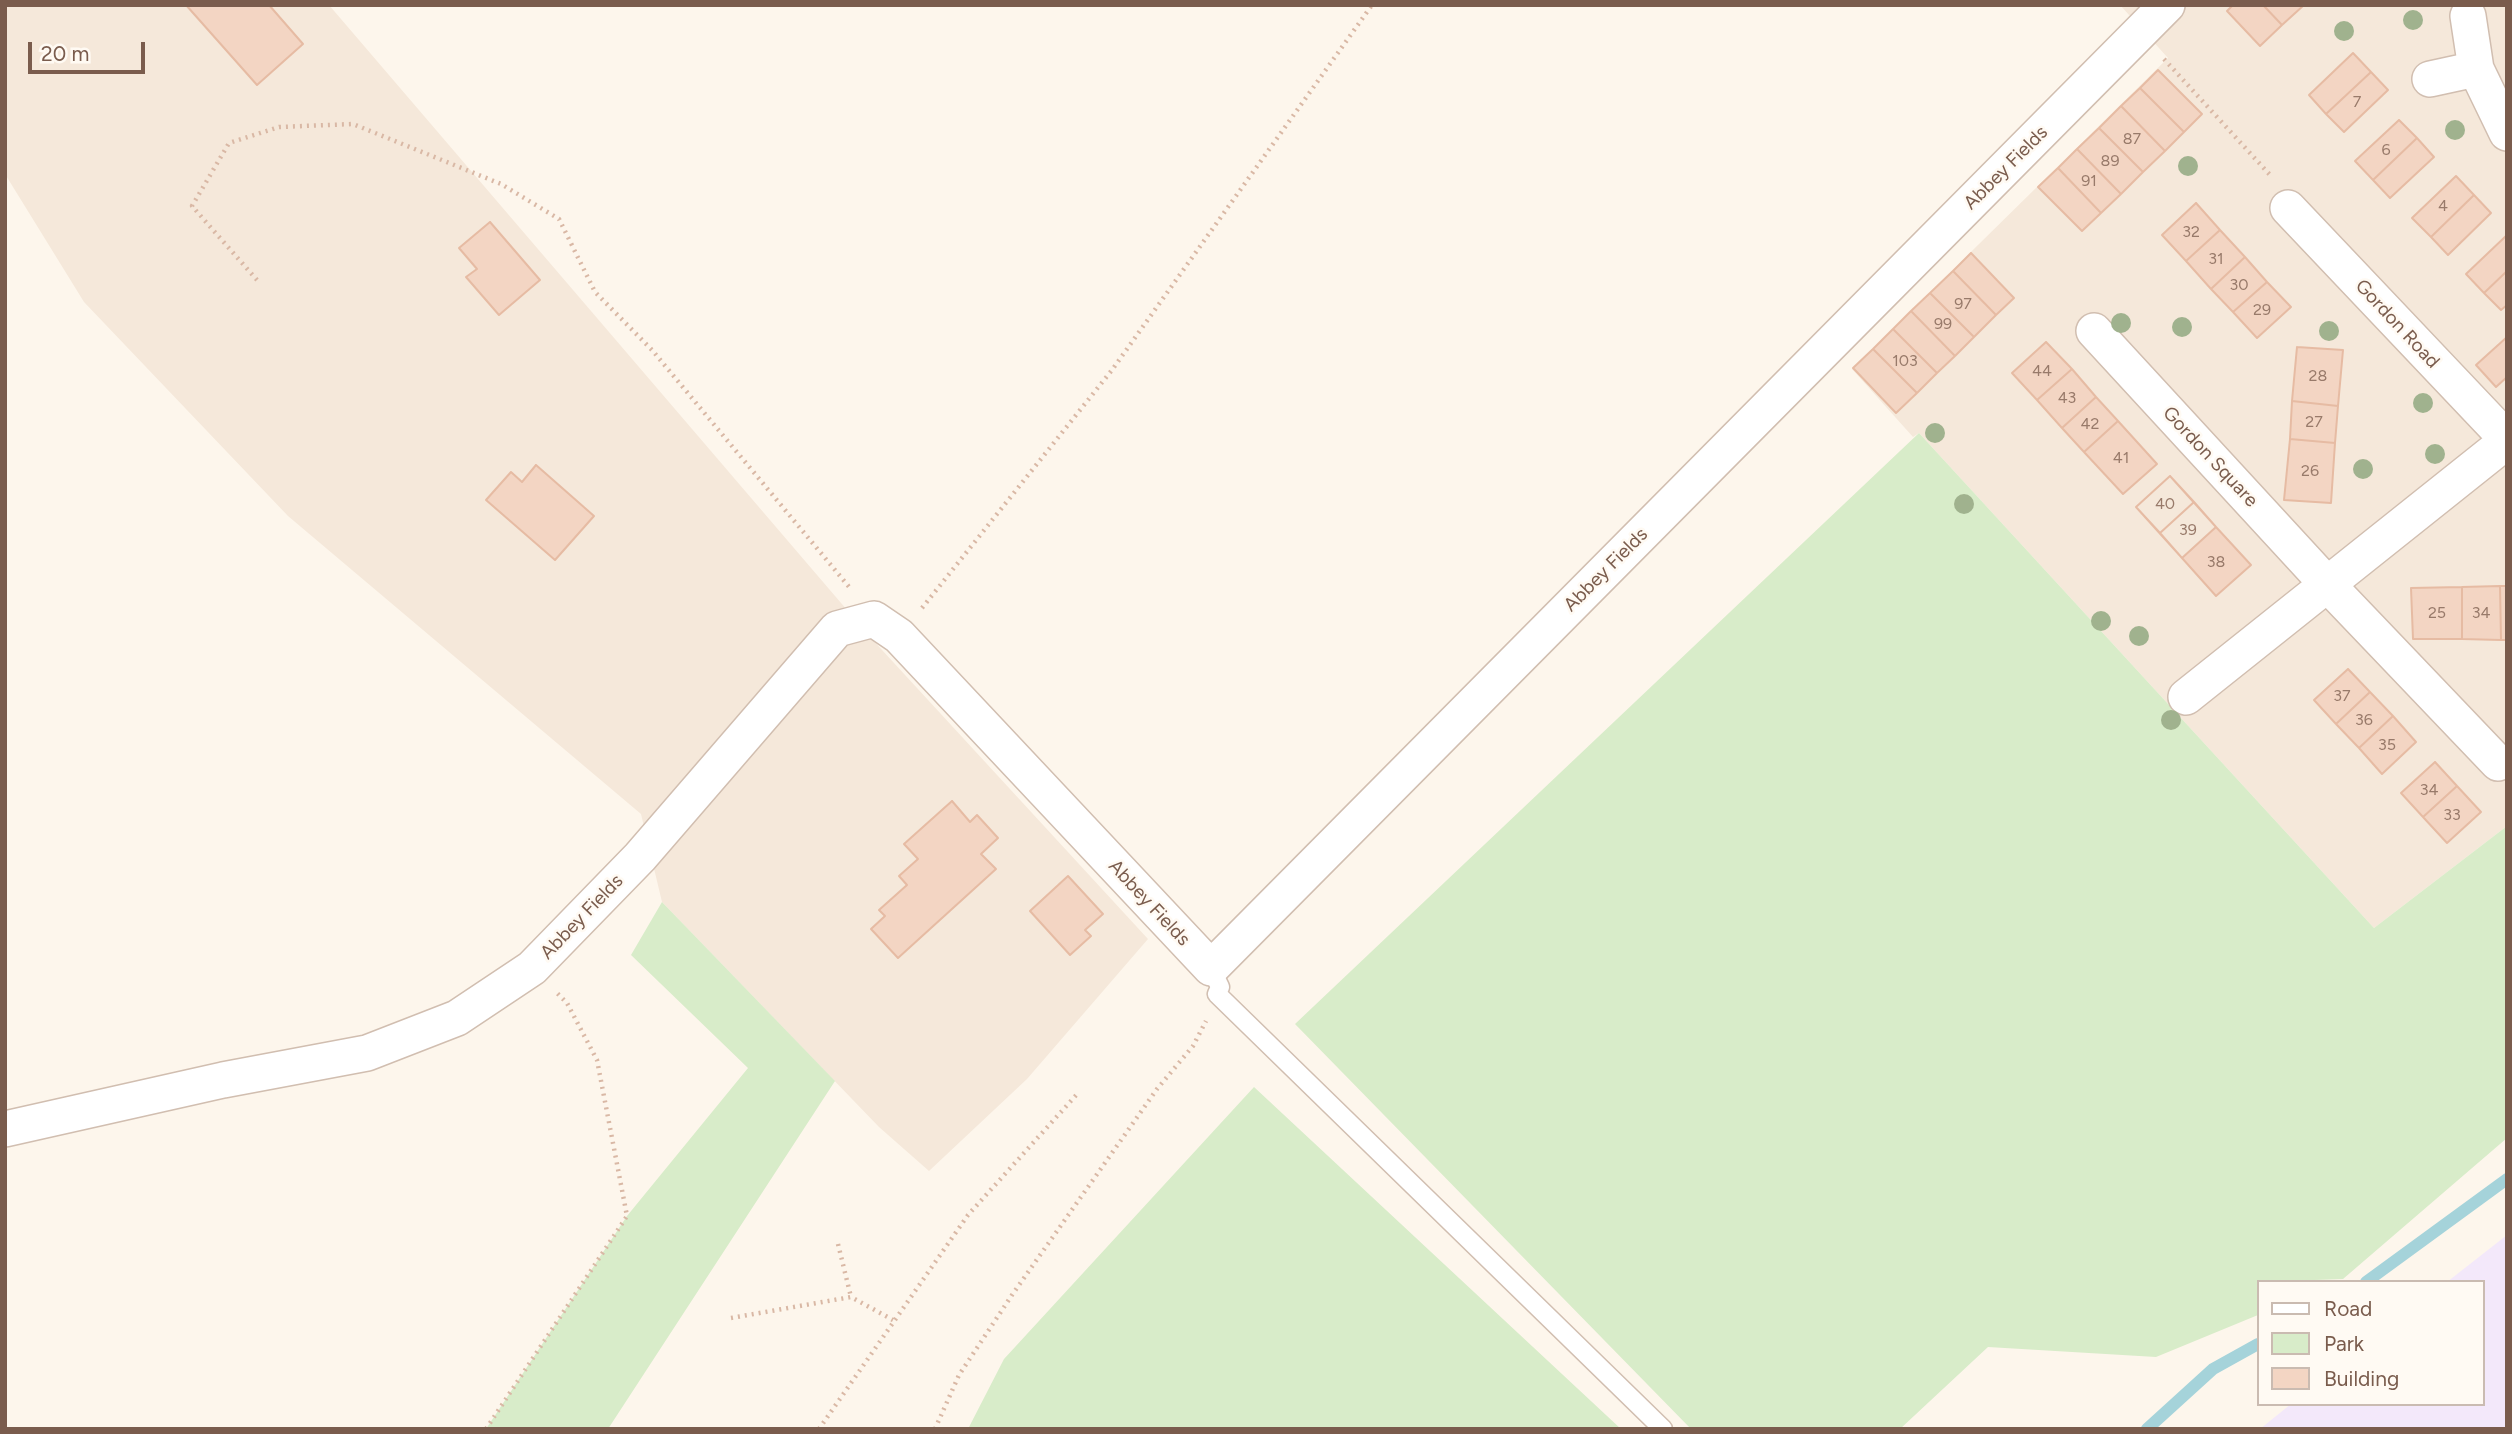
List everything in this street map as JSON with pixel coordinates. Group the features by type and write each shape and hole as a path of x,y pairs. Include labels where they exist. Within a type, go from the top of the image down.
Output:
{"street":[{"name":"Abbey Fields","path":"5,1129 223,1080 367,1053 457,1018 533,968 640,857 837,629 887,628 1214,981 2167,5"},
{"path":"2468,16 2476,69 2507,133"},
{"path":"2430,79 2476,69"},
{"name":"Gordon Road","path":"2288,208 2507,440"},
{"name":"Gordon Square","path":"2094,331 2327,584 2498,763"},
{"path":"2186,696 2507,440"}],"lane":[{"path":"1214,981 1663,1429"}],"path":[{"path":"257,280 192,206 229,143 279,127 353,124 501,184 559,219 595,292 652,349 887,628 1112,370 1372,5"},
{"path":"2140,34 2267,168 2288,208"},
{"path":"486,1429 627,1216 597,1060 567,1003 533,968"},
{"path":"935,1429 959,1375 1157,1088 1193,1046 1214,981"},
{"path":"818,1429 968,1215 1079,1092"},
{"path":"838,1244 851,1297"},
{"path":"731,1318 851,1297 893,1320"}],"shaded area":[{"path":"8,5 329,5 871,638 1148,939 1027,1079 929,1171 879,1127 662,902 641,814 288,516 84,302 5,174 5,8"},
{"path":"2120,5 2507,5 2507,826 2374,928 1919,433 1913,437 1852,369 2168,58"},
{"path":"2507,1235 2507,1429 2260,1429 2289,1406 2484,1406 2484,1280 2450,1280"}],"green space":[{"path":"1919,433 2374,928 2507,826 2507,1138 2343,1279 2256,1280 2256,1316 2156,1357 1988,1347 1900,1429 1691,1429 1295,1024"},
{"path":"662,902 835,1081 608,1429 486,1429 627,1216 748,1068 631,955"},
{"path":"1254,1087 1621,1429 968,1429 1004,1359"}],"building":[{"path":"186,5 269,5 303,44 257,85"},
{"path":"2233,5 2263,5 2282,25 2260,46 2227,11"},
{"path":"2263,5 2304,5 2282,25"},
{"path":"2353,53 2371,72 2326,114 2309,95"},
{"path":"2158,70 2202,114 2184,132 2140,88"},
{"path":"2371,72 2388,90 2344,132 2326,114"},
{"path":"2140,88 2184,132 2165,151 2121,106"},
{"path":"2121,106 2165,151 2143,172 2099,128"},
{"path":"2399,120 2417,138 2373,180 2355,161"},
{"path":"2099,128 2143,172 2121,194 2077,149"},
{"path":"2417,138 2434,157 2390,198 2373,180"},
{"path":"2077,149 2121,194 2101,213 2058,168"},
{"path":"2058,168 2101,213 2082,231 2038,187"},
{"path":"2456,176 2474,195 2431,237 2412,218"},
{"path":"2474,195 2491,213 2448,255 2431,237"},
{"path":"2196,203 2220,230 2186,261 2162,235"},
{"path":"490,222 540,280 499,315 466,277 477,269 459,248"},
{"path":"2220,230 2245,257 2211,289 2186,261"},
{"path":"2507,235 2507,271 2484,293 2466,274"},
{"path":"1971,253 2014,298 1996,315 1953,271"},
{"path":"2245,257 2267,282 2233,312 2211,289"},
{"path":"1953,271 1996,315 1974,337 1930,293"},
{"path":"2507,271 2507,305 2501,310 2484,293"},
{"path":"2267,282 2291,307 2257,338 2233,312"},
{"path":"1930,293 1974,337 1955,356 1911,311"},
{"path":"1911,311 1955,356 1937,373 1893,329"},
{"path":"1893,329 1937,373 1917,393 1873,349"},
{"path":"2507,337 2507,377 2496,387 2476,365"},
{"path":"2046,342 2072,369 2037,400 2012,373"},
{"path":"2297,347 2343,350 2338,406 2292,401"},
{"path":"1873,349 1917,393 1896,413 1853,368"},
{"path":"2072,369 2096,397 2062,428 2037,400"},
{"path":"2096,397 2118,421 2084,452 2062,428"},
{"path":"2292,401 2338,406 2335,443 2290,439"},
{"path":"2118,421 2157,464 2123,494 2084,452"},
{"path":"2290,439 2335,443 2331,503 2284,500"},
{"path":"536,465 594,516 555,560 486,500 511,472 522,482"},
{"path":"2170,476 2216,527 2182,558 2136,507"},
{"path":"2170,476 2194,502 2160,533 2136,507"},
{"path":"2194,502 2216,527 2182,558 2160,533"},
{"path":"2216,527 2251,565 2216,596 2182,558"},
{"path":"2500,586 2501,640 2462,639 2462,587"},
{"path":"2500,586 2507,586 2507,640 2501,640"},
{"path":"2462,587 2462,639 2413,639 2411,588"},
{"path":"2348,669 2370,692 2336,724 2314,700"},
{"path":"2370,692 2393,716 2359,748 2336,724"},
{"path":"2393,716 2416,742 2382,774 2359,748"},
{"path":"2435,762 2457,786 2423,817 2401,793"},
{"path":"2457,786 2481,812 2447,843 2423,817"},
{"path":"952,801 970,822 977,815 998,838 981,854 996,869 898,958 871,929 885,916 879,910 907,885 899,876 918,859 904,844"},
{"path":"1068,876 1103,914 1085,930 1091,936 1070,955 1030,911"}],"waterway":[{"path":"2369,1280 2507,1179"},
{"path":"2147,1429 2213,1369 2256,1345"}]}
